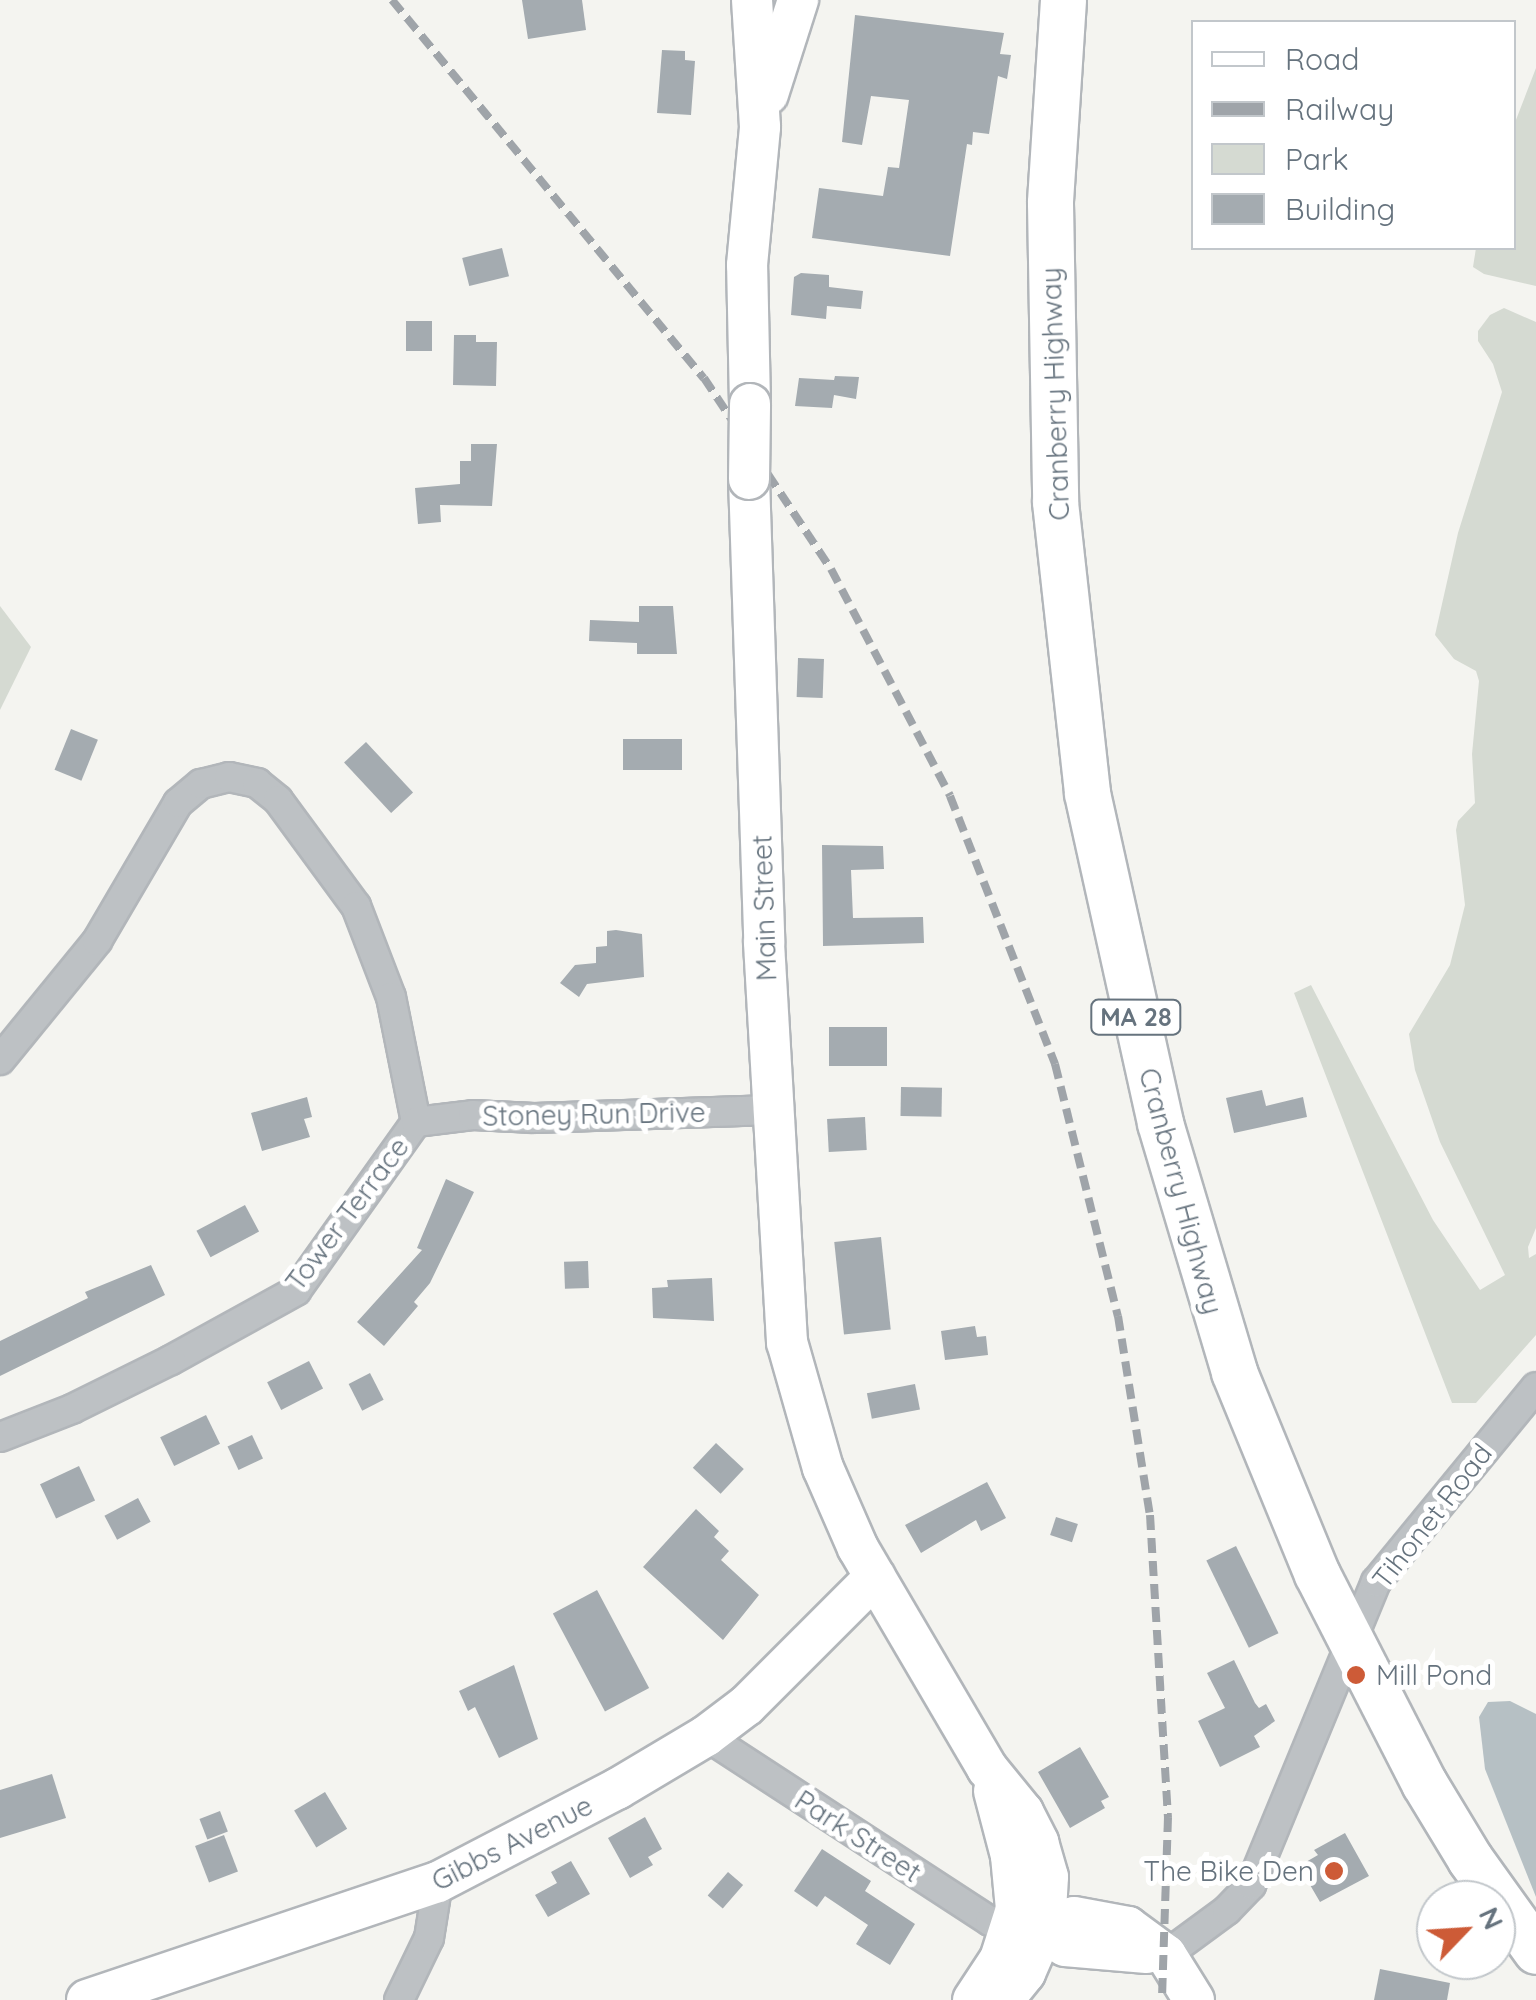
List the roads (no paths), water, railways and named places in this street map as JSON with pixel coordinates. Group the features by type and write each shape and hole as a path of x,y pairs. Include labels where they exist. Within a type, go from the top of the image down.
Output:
{"main road":[{"name":"Main Street","path":"752,0 760,127 748,265 749,478 773,1110 786,1342 823,1468 875,1577 988,1768 1017,1892 1038,1926 1025,1973 1003,2000"},
{"path":"760,127 777,58 798,0"},
{"name":"Cranberry Highway","path":"1063,0 1050,203 1055,489 1086,793 1155,1103 1205,1285 1268,1458 1351,1646 1447,1822 1536,1951"},
{"name":"Gibbs Avenue","path":"87,2000 438,1882 617,1790 706,1736 767,1688 875,1577"},
{"path":"1038,1926 1074,1917 1128,1927 1166,1955 1194,2000"},
{"name":"Main Street","path":"973,2000 1000,1959 1038,1926"}],"street":[{"name":"Tower Terrace","path":"0,1060 97,941 178,803 202,784 229,776 257,782 278,800 356,906 391,997 416,1122 296,1290 171,1360 72,1409 0,1437"},
{"name":"Stoney Run Drive","path":"416,1122 473,1116 534,1118 773,1110"},
{"name":"Tihonet Road","path":"1166,1955 1228,1910 1251,1884 1383,1570 1536,1387"},
{"name":"Park Street","path":"706,1736 990,1921 1038,1926"},
{"path":"399,2000 429,1938 438,1882"}],"railway":[{"path":"392,0 704,378 831,569 950,796 1055,1064 1118,1316 1150,1515 1168,1817 1162,2000"}],"place":[{"name":"Mill Pond","path":"1356,1675"},
{"name":"The Bike Den","path":"1334,1871"}]}
